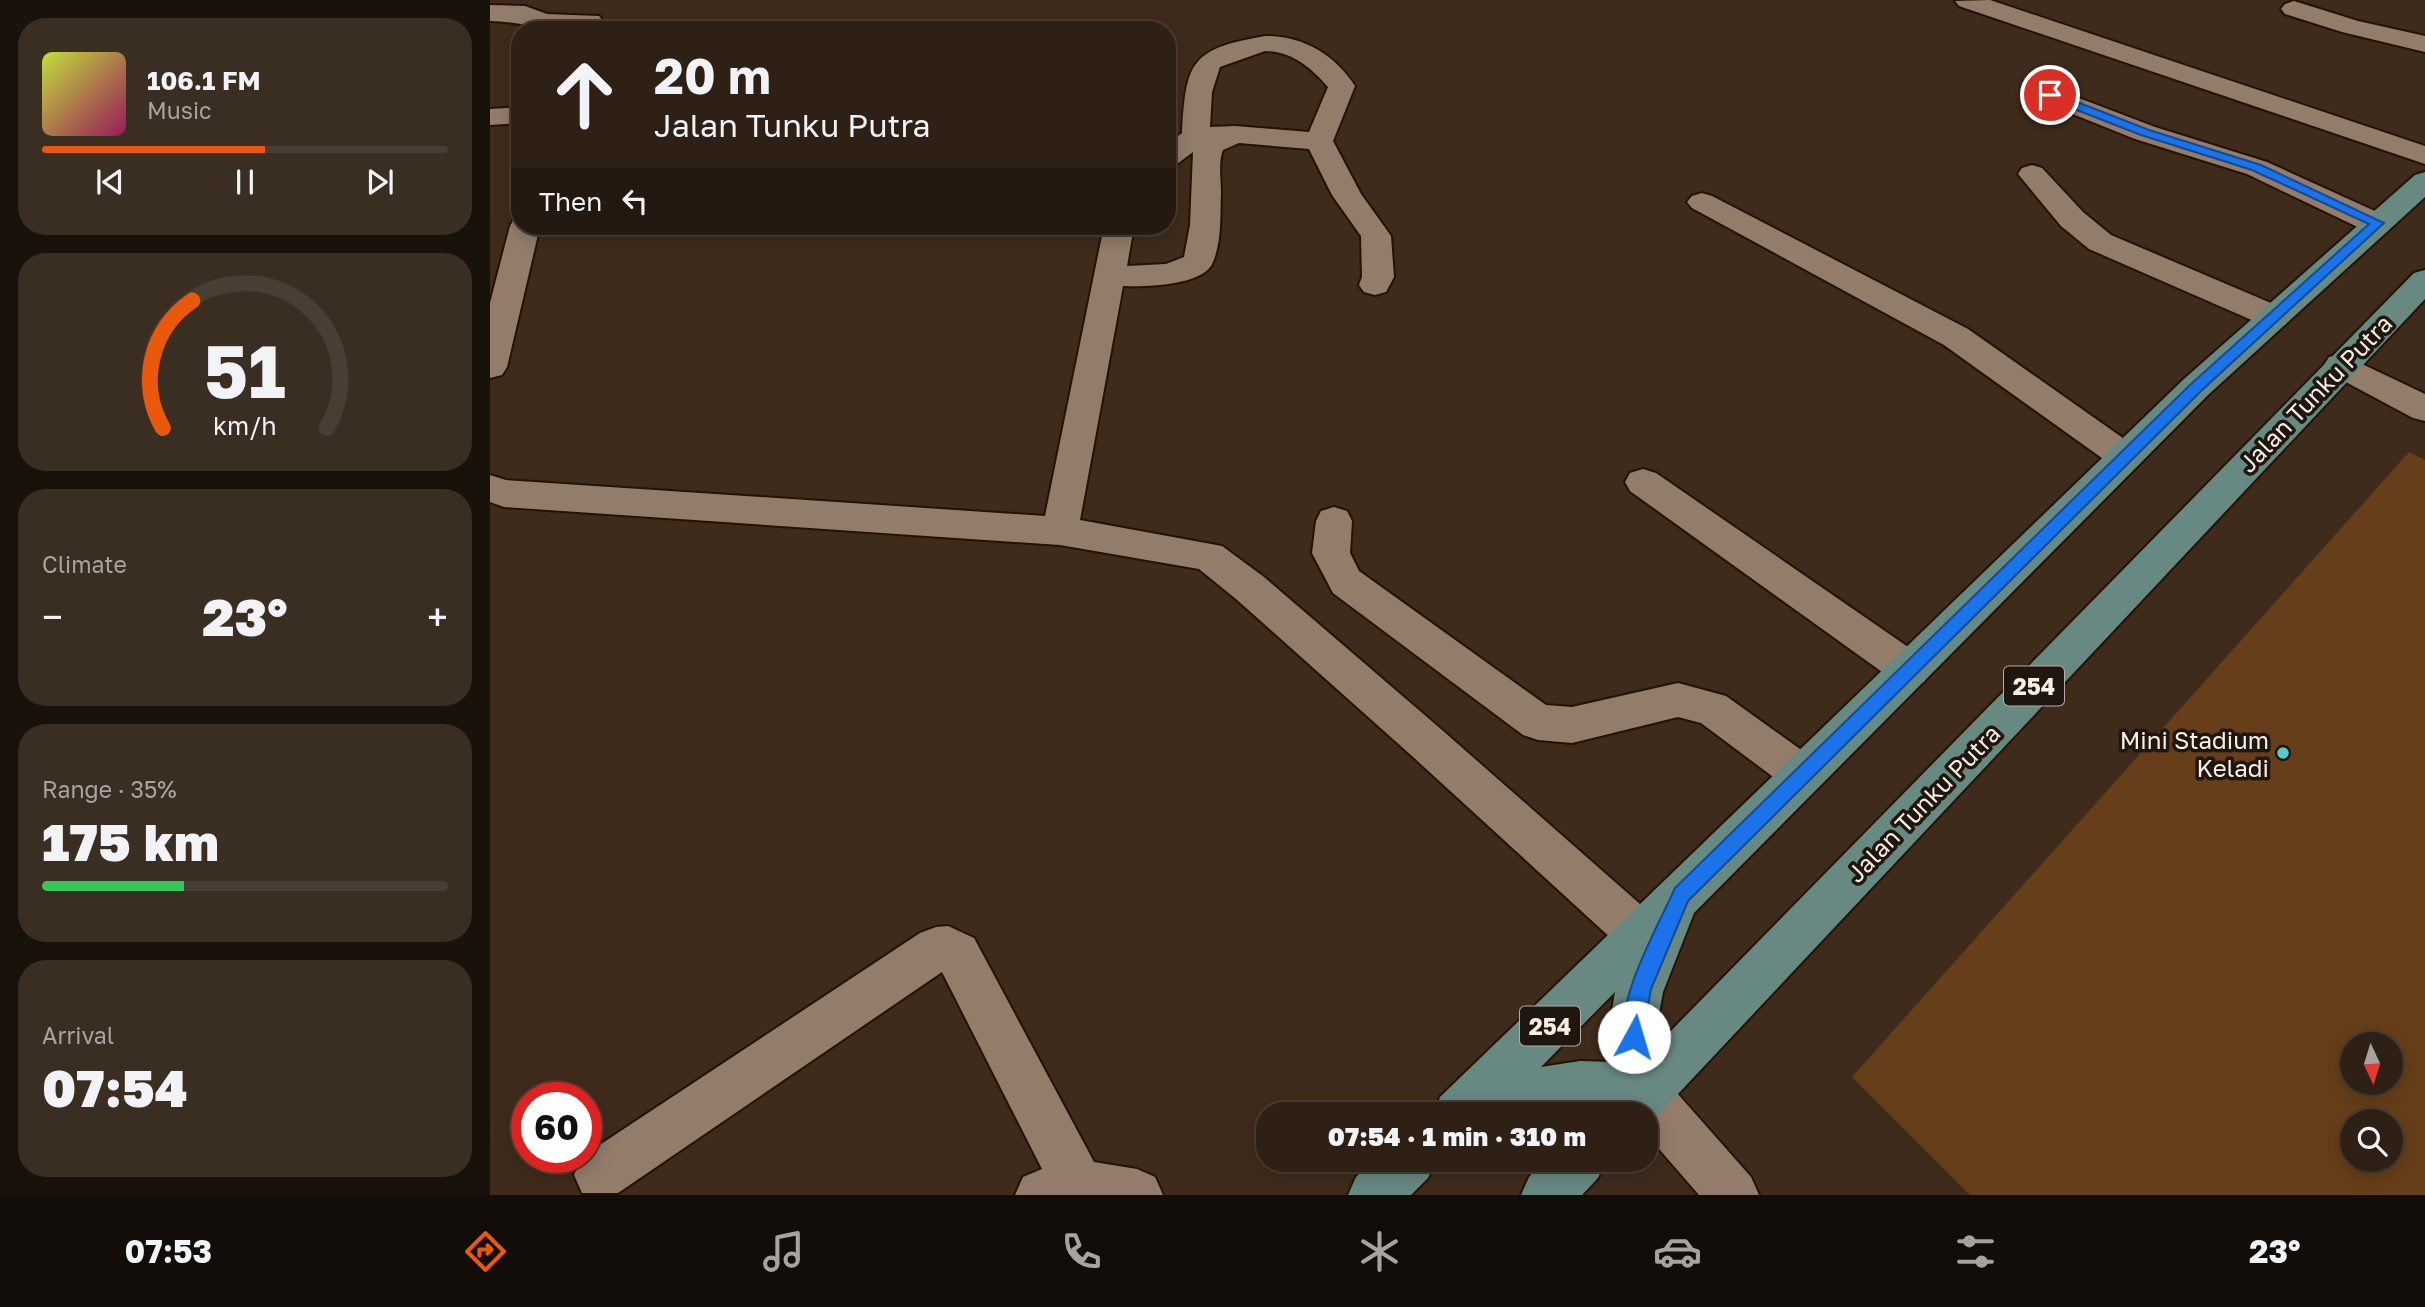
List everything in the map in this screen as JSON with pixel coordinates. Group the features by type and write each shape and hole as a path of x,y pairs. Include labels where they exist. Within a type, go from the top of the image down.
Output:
{"main road":[{"name":"254","path":"1471,1102 2125,457 2274,317 2425,181"},
{"name":"Jalan Tunku Putra","path":"1637,1102 2425,280"},
{"path":"1634,1102 1633,1019 1641,988 1681,895"},
{"path":"1503,1102 1548,1089 1622,1087 1632,1102"},
{"path":"1374,1195 1398,1172"},
{"path":"1547,1195 1569,1172"}],"street":[{"path":"1968,1 2425,155"},
{"path":"2294,9 2351,27 2425,44"},
{"path":"490,13 525,14 541,21"},
{"path":"553,21 591,17"},
{"path":"1196,136 1198,92 1208,63 1237,48 1273,42 1297,47 1326,66 1342,86 1319,141"},
{"path":"2050,95 2145,133 2257,168 2378,223"},
{"path":"490,117 511,116"},
{"path":"1109,276 1159,276 1182,272 1198,261 1205,225 1208,152 1213,144 1235,134"},
{"path":"1176,151 1196,136 1235,134 1319,141"},
{"path":"1319,141 1347,195 1376,236 1376,285"},
{"path":"2032,174 2072,219 2100,242 2274,317"},
{"path":"1702,202 1956,337 2125,457"},
{"path":"490,367 523,235"},
{"path":"1060,531 1117,235"},
{"path":"2341,365 2425,409"},
{"path":"1643,482 1910,670"},
{"path":"490,488 518,494 1060,531 1209,556 1250,588 1427,743 1641,935"},
{"path":"1334,521 1331,553 1346,582 1538,722 1572,725 1678,700 1712,708 1803,775"},
{"path":"600,1175 936,949 948,948 958,954 1060,1190 1137,1195"},
{"path":"1658,1127 1733,1195"}],"shaded area":[{"name":"Mini Stadium Keladi","path":"2409,452 2425,460 2425,1195 1970,1195 1852,1077"}],"place":[{"name":"Mini Stadium Keladi","path":"2283,753"}],"route":[{"path":"1634,1037 1633,1019 1641,988 1681,895 2196,387 2378,223 2257,168 2145,133 2050,95"}]}
